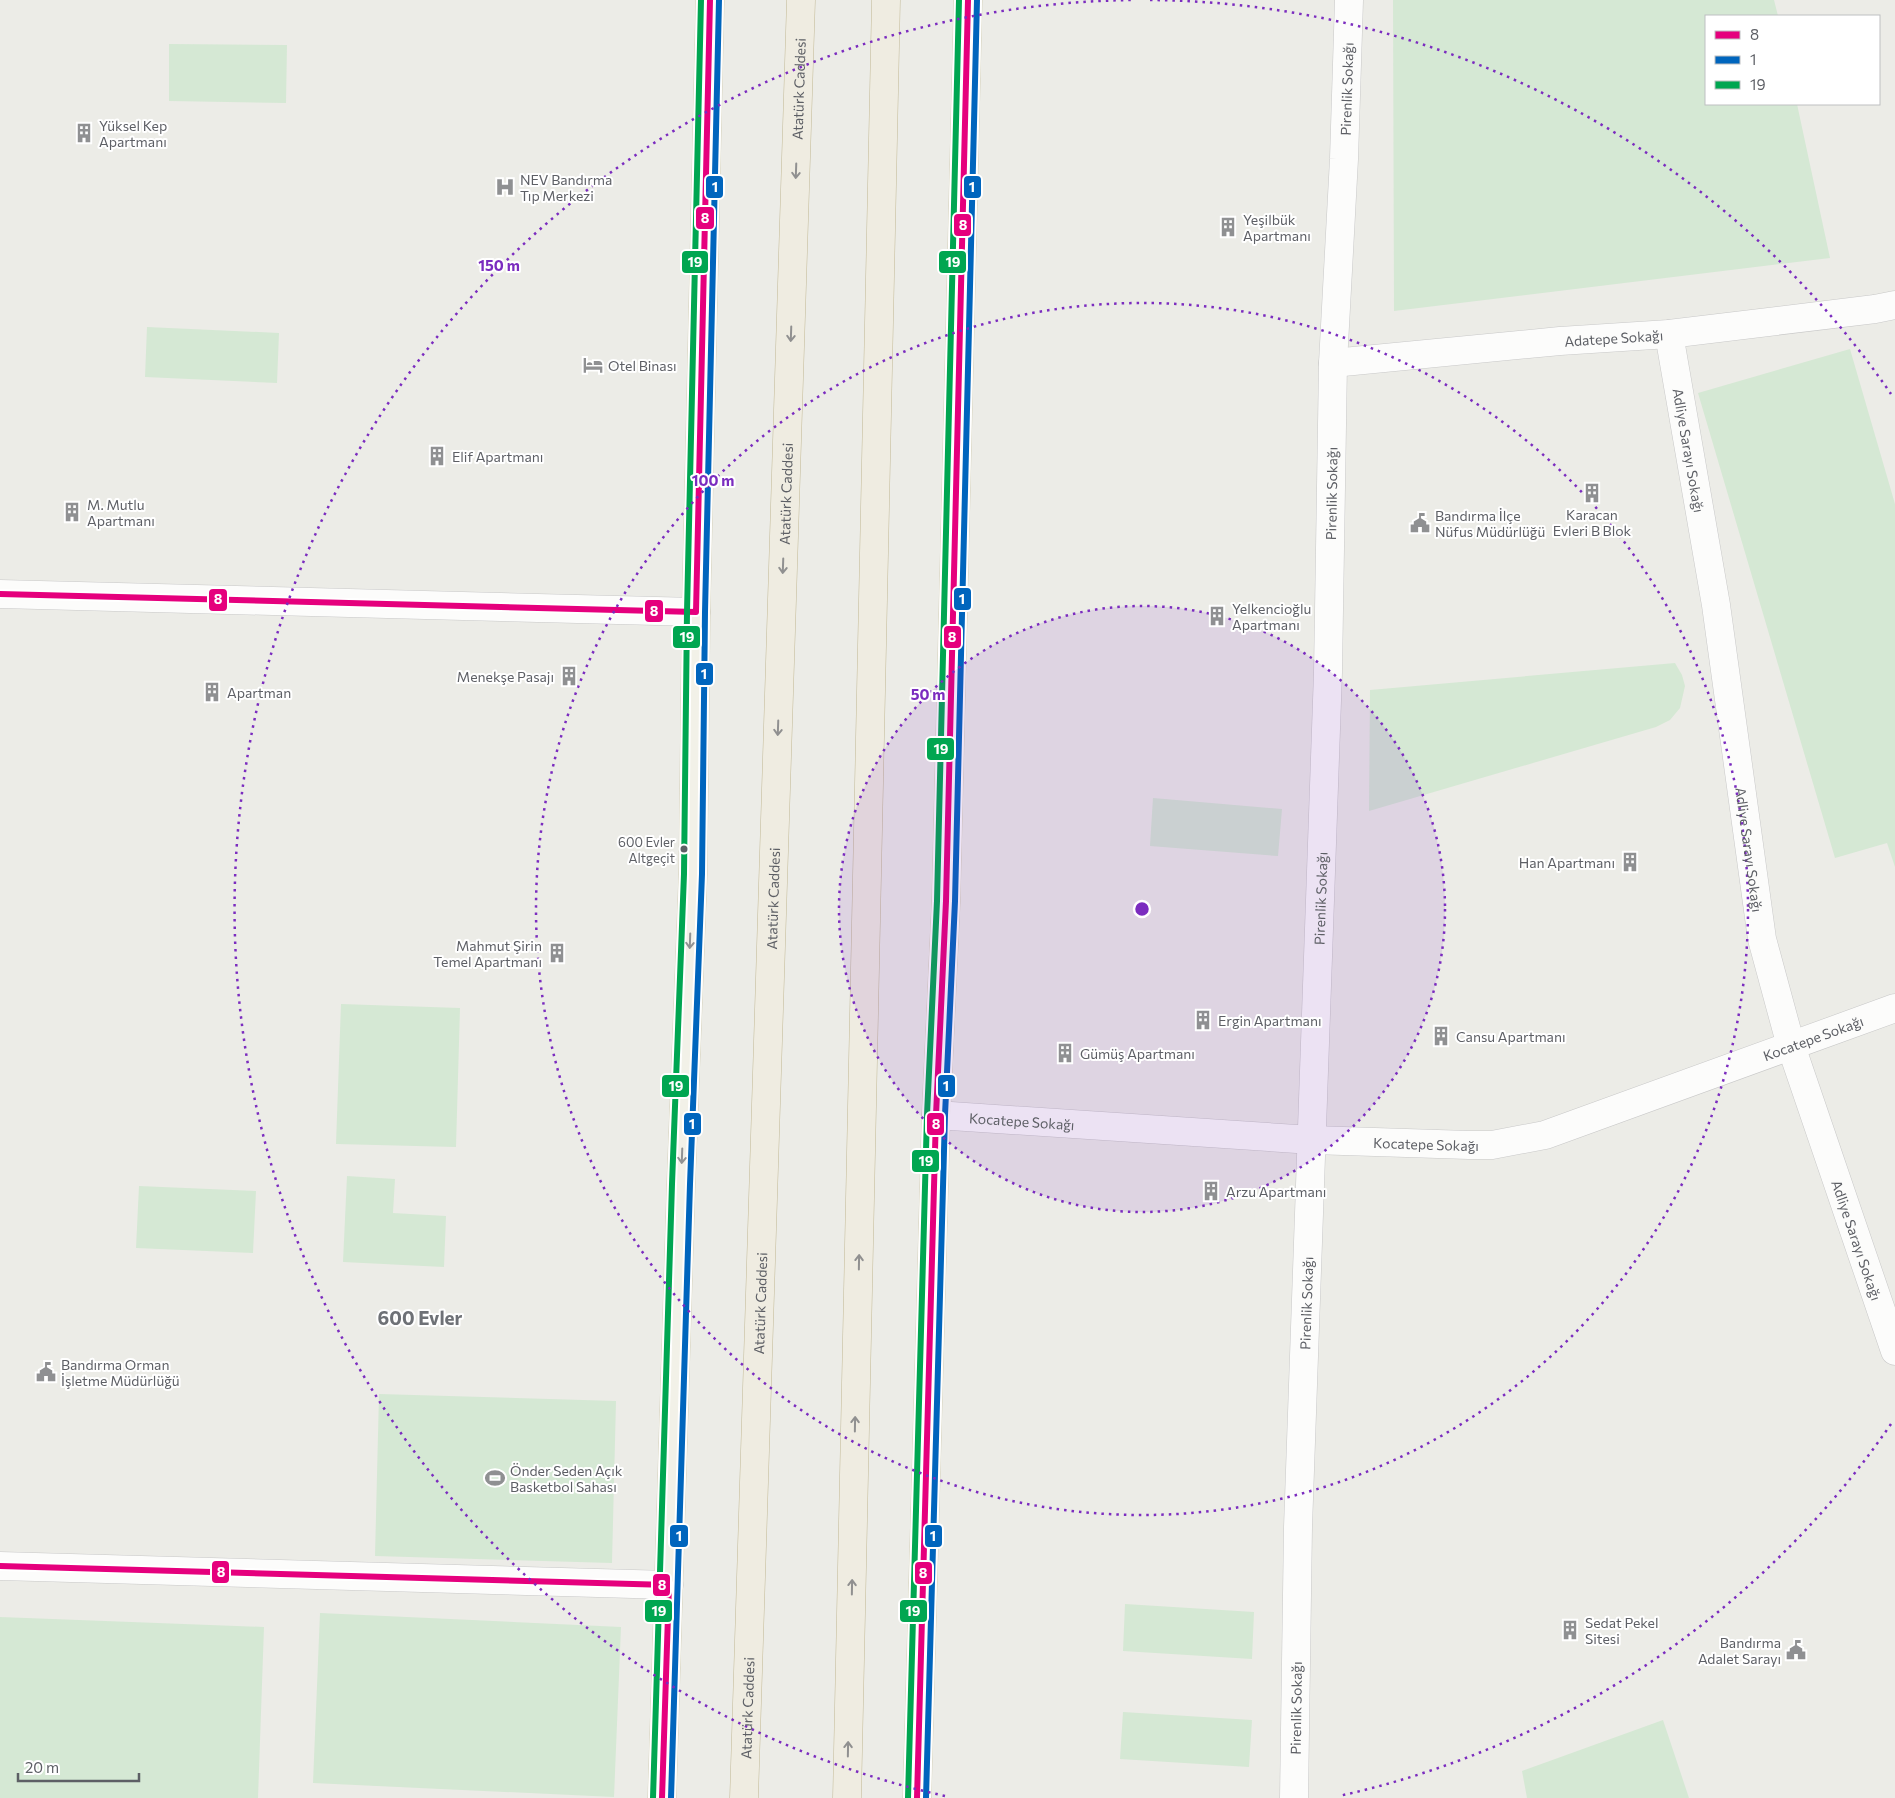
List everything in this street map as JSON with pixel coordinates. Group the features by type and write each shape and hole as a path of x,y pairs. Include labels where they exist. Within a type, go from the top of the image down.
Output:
{"highway":[{"name":"Atatürk Caddesi","path":"744,1798 801,0"},
{"path":"847,1798 886,0"}],"main road":[{"path":"662,1798 693,874 696,612 710,0"},
{"path":"917,1798 936,1115 946,901 968,0"}],"street":[{"name":"Pirenlik Sokağı","path":"1294,1798 1298,1526 1328,672 1333,363 1344,159 1349,0"},
{"name":"Adatepe Sokağı","path":"1333,363 1560,341 1669,334 1895,305"},
{"name":"Adliye Sarayı Sokağı","path":"1669,334 1716,605 1762,939 1791,1046 1895,1351"},
{"path":"0,594 696,612"},
{"name":"Kocatepe Sokağı","path":"936,1115 1312,1140 1469,1145 1501,1144 1545,1135 1895,1008"},
{"path":"0,1566 669,1585"}],"green space":[{"path":"1393,0 1774,0 1778,15 1705,15 1705,105 1797,105 1830,258 1394,311"},
{"path":"169,44 287,45 286,103 169,101"},
{"path":"147,327 279,333 277,383 145,377"},
{"path":"1850,349 1895,504 1895,867 1887,843 1835,858 1698,393"},
{"path":"1675,663 1682,675 1685,686 1680,708 1670,720 1656,727 1369,811 1370,690"},
{"path":"1153,798 1282,809 1278,856 1150,846"},
{"path":"341,1004 460,1008 456,1147 336,1144"},
{"path":"347,1176 395,1179 393,1213 446,1216 444,1267 343,1262"},
{"path":"139,1186 256,1191 253,1253 136,1248"},
{"name":"Önder Seden Açık Basketbol Sahası","path":"379,1394 616,1401 612,1563 375,1556"},
{"path":"1125,1604 1254,1612 1252,1659 1123,1651"},
{"path":"320,1613 621,1627 614,1797 313,1783"},
{"path":"0,1617 264,1627 258,1798 0,1798"},
{"path":"1123,1712 1252,1720 1249,1767 1120,1759"},
{"path":"1663,1720 1689,1798 1527,1798 1522,1771"}],"transit line":[{"name":"19","path":"653,1798 672,1184 684,874 687,612 701,0"},
{"name":"8","path":"0,594 696,612 710,0"},
{"name":"1","path":"671,1798 690,1184 702,874 705,612 719,0"},
{"name":"19","path":"908,1798 927,1115 937,901 959,0"},
{"name":"8","path":"917,1798 936,1115 946,901 968,0"},
{"name":"1","path":"926,1798 945,1115 955,901 977,0"},
{"name":"8","path":"0,1566 669,1585 662,1798"}],"place":[{"name":"Yüksel Kep Apartmanı","path":"84,133"},
{"name":"NEV Bandırma Tıp Merkezi","path":"505,187"},
{"name":"Yeşilbük Apartmanı","path":"1228,227"},
{"name":"Otel Binası","path":"593,365"},
{"name":"Elif Apartmanı","path":"437,456"},
{"name":"Karacan Evleri B Blok","path":"1592,493"},
{"name":"M. Mutlu Apartmanı","path":"72,512"},
{"name":"Bandırma İlçe Nüfus Müdürlüğü","path":"1420,523"},
{"name":"Yelkencioğlu Apartmanı","path":"1217,616"},
{"name":"Menekşe Pasajı","path":"569,676"},
{"name":"Apartman","path":"212,692"},
{"name":"600 Evler Altgeçit","path":"684,849"},
{"name":"Han Apartmanı","path":"1630,862"},
{"name":"Mahmut Şirin Temel Apartmanı","path":"557,953"},
{"name":"Ergin Apartmanı","path":"1203,1020"},
{"name":"Cansu Apartmanı","path":"1441,1036"},
{"name":"Gümüş Apartmanı","path":"1065,1053"},
{"name":"Arzu Apartmanı","path":"1211,1191"},
{"name":"Bandırma Orman İşletme Müdürlüğü","path":"46,1372"},
{"name":"Önder Seden Açık Basketbol Sahası","path":"495,1478"},
{"name":"Sedat Pekel Sitesi","path":"1570,1630"},
{"name":"Bandırma Adalet Sarayı","path":"1796,1650"}],"district":[{"name":"600 Evler","path":"420,1317"}]}
